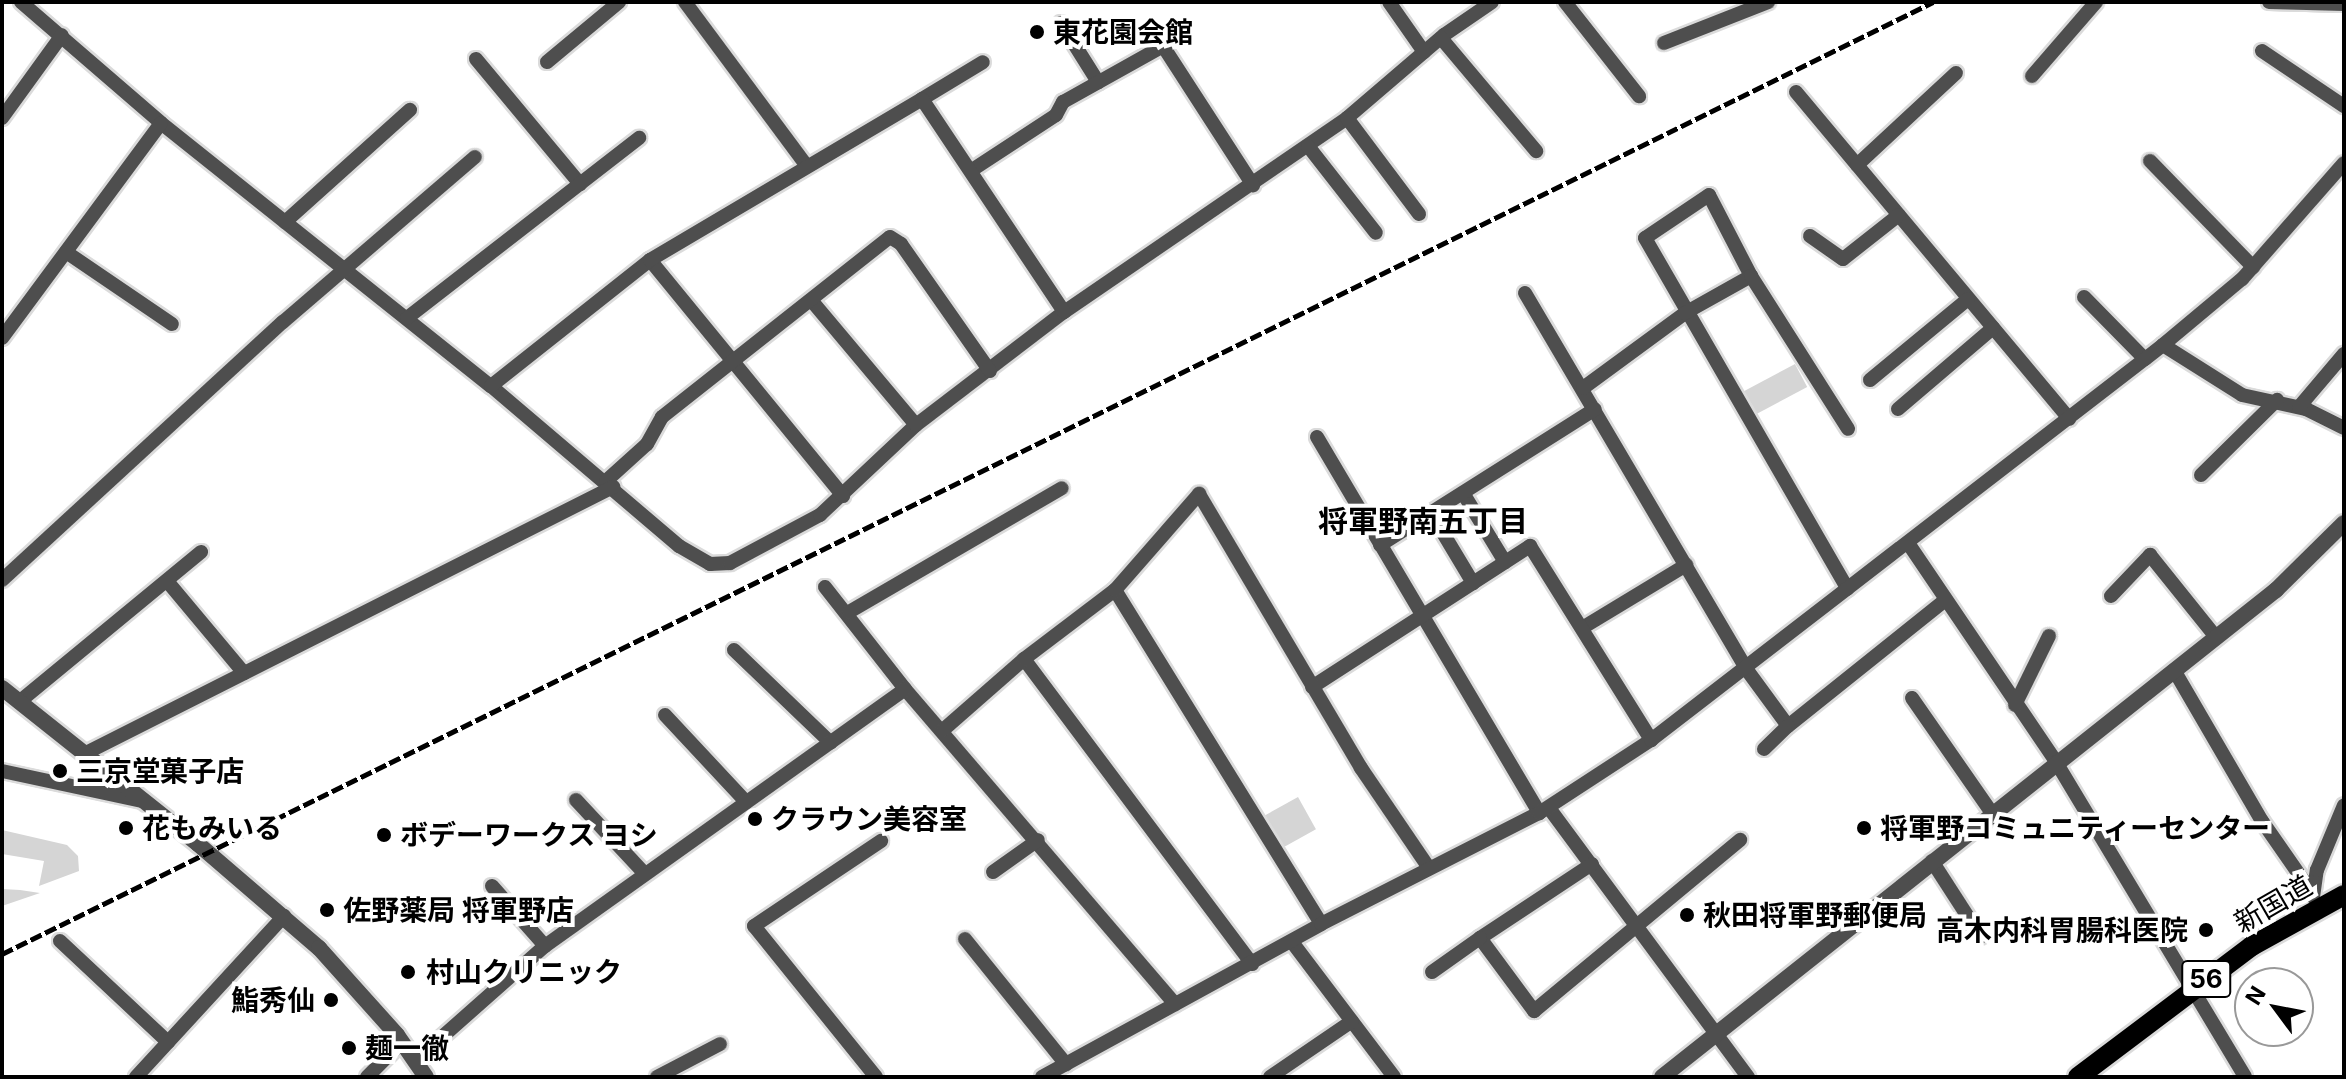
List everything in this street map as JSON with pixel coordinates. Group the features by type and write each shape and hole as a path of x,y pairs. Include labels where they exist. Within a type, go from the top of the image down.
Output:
{"main road":[{"name":"新国道","path":"2078,1077 2314,899 2344,895"}],"street":[{"path":"21,2 161,123 491,386 610,484 679,546 710,564 730,563 772,544 843,496 916,425 1064,312 1347,118 1441,38 1492,2"},
{"path":"547,62 619,2"},
{"path":"685,2 807,166"},
{"path":"1389,2 1424,52"},
{"path":"1565,2 1639,96"},
{"path":"1664,43 1768,2"},
{"path":"2032,76 2096,2"},
{"path":"2269,2 2344,4"},
{"path":"1061,23 1098,82"},
{"path":"2,118 62,35"},
{"path":"1441,38 1536,151"},
{"path":"972,170 1098,82 1163,46 1253,185"},
{"path":"2262,51 2344,106"},
{"path":"476,59 580,184"},
{"path":"491,386 650,260 983,62"},
{"path":"1857,165 1956,73"},
{"path":"1796,92 2069,419"},
{"path":"922,99 1064,312"},
{"path":"285,222 410,110"},
{"path":"1347,118 1419,214"},
{"path":"2,338 161,123"},
{"path":"407,318 639,138"},
{"path":"1308,146 1376,233"},
{"path":"2,580 345,269 475,157"},
{"path":"2150,161 2253,267"},
{"path":"1046,1076 1321,924 1544,810 1651,740 1747,670 2163,345 2253,267 2344,163"},
{"path":"1848,429 1751,276 1709,195 1645,238 1685,313 1848,589"},
{"path":"1810,236 1843,259 1899,215"},
{"path":"84,754 610,484 647,444 662,417 890,237 901,244 990,371"},
{"path":"66,252 172,324"},
{"path":"650,260 843,496"},
{"path":"1583,388 1685,313 1751,276"},
{"path":"1525,293 1747,670 1788,726"},
{"path":"2084,297 2145,359"},
{"path":"1870,380 1968,299"},
{"path":"811,300 916,425"},
{"path":"1898,409 1993,328"},
{"path":"2163,345 2242,395 2299,407 2344,428"},
{"path":"2299,407 2344,354"},
{"path":"2201,475 2277,400"},
{"path":"1380,545 1595,409"},
{"path":"1317,437 1422,617 1544,810 1592,864 1748,1077"},
{"path":"849,612 1062,488"},
{"path":"1463,493 1505,562"},
{"path":"943,730 1024,659 1115,590 1199,494 1312,687 1429,868"},
{"path":"1431,513 1473,583"},
{"path":"1662,1077 2276,590 2344,523"},
{"path":"1908,543 1944,601 2056,762 2245,1077"},
{"path":"1312,687 1530,546 1651,740"},
{"path":"19,702 201,552"},
{"path":"2111,596 2150,555 2216,637"},
{"path":"1582,628 1686,565"},
{"path":"167,581 244,673"},
{"path":"825,587 849,612 905,689 1038,840 1175,1004"},
{"path":"1115,590 1321,924"},
{"path":"1764,749 1788,726 1944,601"},
{"path":"2015,705 2049,636"},
{"path":"734,650 831,743"},
{"path":"1024,659 1252,964"},
{"path":"2174,670 2262,821 2314,899"},
{"path":"2,688 284,916 351,981 402,1042 426,1077"},
{"path":"416,1060 545,946 905,689"},
{"path":"1912,698 1992,813"},
{"path":"665,715 746,802"},
{"path":"2,771 142,801"},
{"path":"576,800 644,873"},
{"path":"2314,899 2344,805"},
{"path":"993,872 1038,840"},
{"path":"1480,938 1534,1011 1740,840"},
{"path":"876,1077 754,926 881,841"},
{"path":"1932,861 1981,937"},
{"path":"1432,972 1592,864"},
{"path":"492,886 545,946"},
{"path":"136,1077 284,916"},
{"path":"965,939 1066,1064"},
{"path":"60,941 168,1042"},
{"path":"1292,942 1394,1077"},
{"path":"1270,1077 1352,1021"},
{"path":"367,1077 402,1042"},
{"path":"657,1077 720,1044"}],"shaded area":[{"path":"1795,364 1807,387 1755,415 1743,392"},
{"path":"1298,797 1316,829 1283,848 1265,815"},
{"path":"2,830 67,845 78,856 79,871 39,886 44,861 2,854"},
{"path":"2,889 20,890 40,893 2,906"}],"railway":[{"path":"2,954 1933,2"}],"place":[{"name":"東花園会館","path":"1037,32"},
{"name":"三京堂菓子店","path":"60,771"},
{"name":"クラウン美容室","path":"755,819"},
{"name":"花もみいる","path":"126,828"},
{"name":"将軍野コミュニティーセンター","path":"1864,828"},
{"name":"ボデーワークス ヨシ","path":"384,835"},
{"name":"佐野薬局 将軍野店","path":"327,910"},
{"name":"秋田将軍野郵便局","path":"1687,915"},
{"name":"高木内科胃腸科医院","path":"2206,930"},
{"name":"村山クリニック","path":"408,972"},
{"name":"鮨秀仙","path":"331,1000"},
{"name":"麺一徹","path":"349,1048"}],"district":[{"name":"将軍野南五丁目","path":"1423,521"}]}
